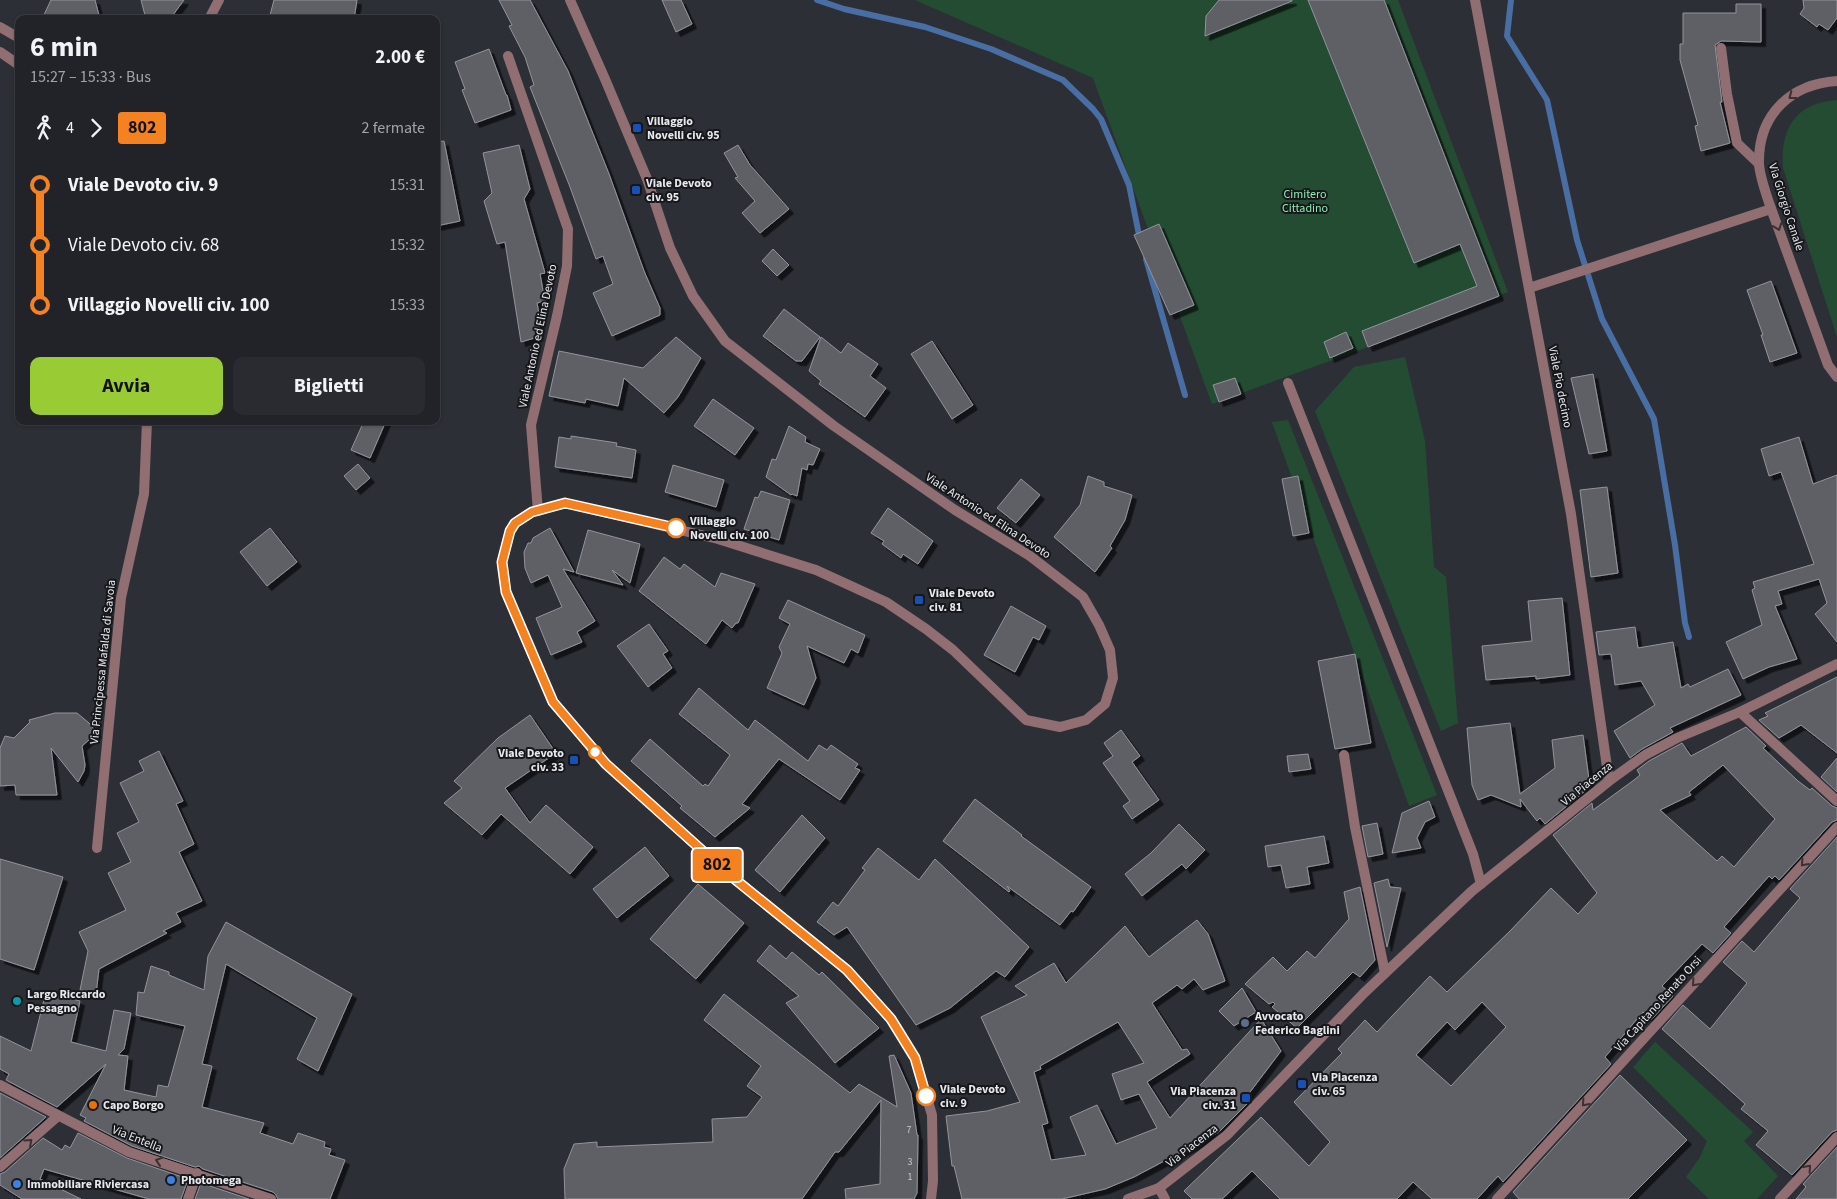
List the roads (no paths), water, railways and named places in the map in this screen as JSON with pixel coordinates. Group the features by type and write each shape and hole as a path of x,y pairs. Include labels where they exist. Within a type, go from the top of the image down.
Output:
{"street":[{"path":"210,15 219,0"},
{"name":"Viale Antonio ed Elina Devoto","path":"570,0 606,79 647,179 670,248 693,296 725,340 834,426 955,510 1030,556 1083,597 1110,650 1113,678 1104,704 1086,720 1060,727 1026,720 953,650 926,629 886,602 816,570 718,539 565,503 532,512 515,523 510,531 502,562 506,592 553,702 606,764 726,872 847,970 891,1019 915,1058 932,1115 933,1181 931,1199"},
{"name":"Viale Pio decimo","path":"1475,0 1571,514 1609,781"},
{"path":"0,27 15,36"},
{"path":"1721,48 1727,94 1737,143 1758,163"},
{"path":"0,52 15,62"},
{"name":"Viale Antonio ed Elina Devoto","path":"508,56 568,229 567,266 531,425 538,511"},
{"name":"Via Giorgio Canale","path":"1837,81 1822,82 1796,91 1777,107 1760,139 1758,163 1771,209 1828,365 1837,377"},
{"path":"1529,288 1771,209"},
{"path":"1288,383 1473,854 1481,884"},
{"name":"Via Principessa Mafalda di Savoia","path":"96,848 121,598 144,494 147,425"},
{"name":"Via Piacenza","path":"1159,1188 1228,1135 1364,993 1481,884 1609,781 1645,755 1677,738 1740,712 1837,664"},
{"path":"1740,712 1837,801"},
{"path":"1344,755 1355,827 1385,973"},
{"name":"Via Capitano Renato Orsi","path":"1497,1199 1837,827"},
{"name":"Via Entella","path":"0,1085 129,1152 271,1199"},
{"path":"0,1168 58,1116"},
{"path":"1780,1199 1837,1138"},
{"path":"188,1199 196,1173"},
{"path":"1128,1199 1159,1188 1164,1199"}],"waterway":[{"path":"817,0 844,9 925,27 991,49 1063,80 1101,119 1129,185 1140,240"},
{"path":"1511,0 1507,36 1547,100 1577,240 1602,319 1654,419 1675,545 1685,623 1689,637"},
{"path":"1146,259 1185,395"}],"place":[{"name":"Villaggio Novelli civ. 95","path":"637,128"},
{"name":"Viale Devoto civ. 95","path":"636,190"},
{"name":"Villaggio Novelli civ. 100","path":"676,528"},
{"name":"Viale Devoto civ. 81","path":"919,600"},
{"name":"Viale Devoto civ. 33","path":"574,760"},
{"name":"Largo Riccardo Pessagno","path":"17,1001"},
{"name":"Avvocato Federico Baglini","path":"1245,1023"},
{"name":"Via Piacenza civ. 65","path":"1302,1084"},
{"name":"Viale Devoto civ. 9","path":"926,1096"},
{"name":"Via Piacenza civ. 31","path":"1246,1098"},
{"name":"Capo Borgo","path":"93,1105"},
{"name":"Photomega","path":"171,1180"},
{"name":"Immobiliare Riviercasa","path":"17,1184"}],"park label":[{"name":"Cimitero Cittadino","path":"1305,201"}]}
